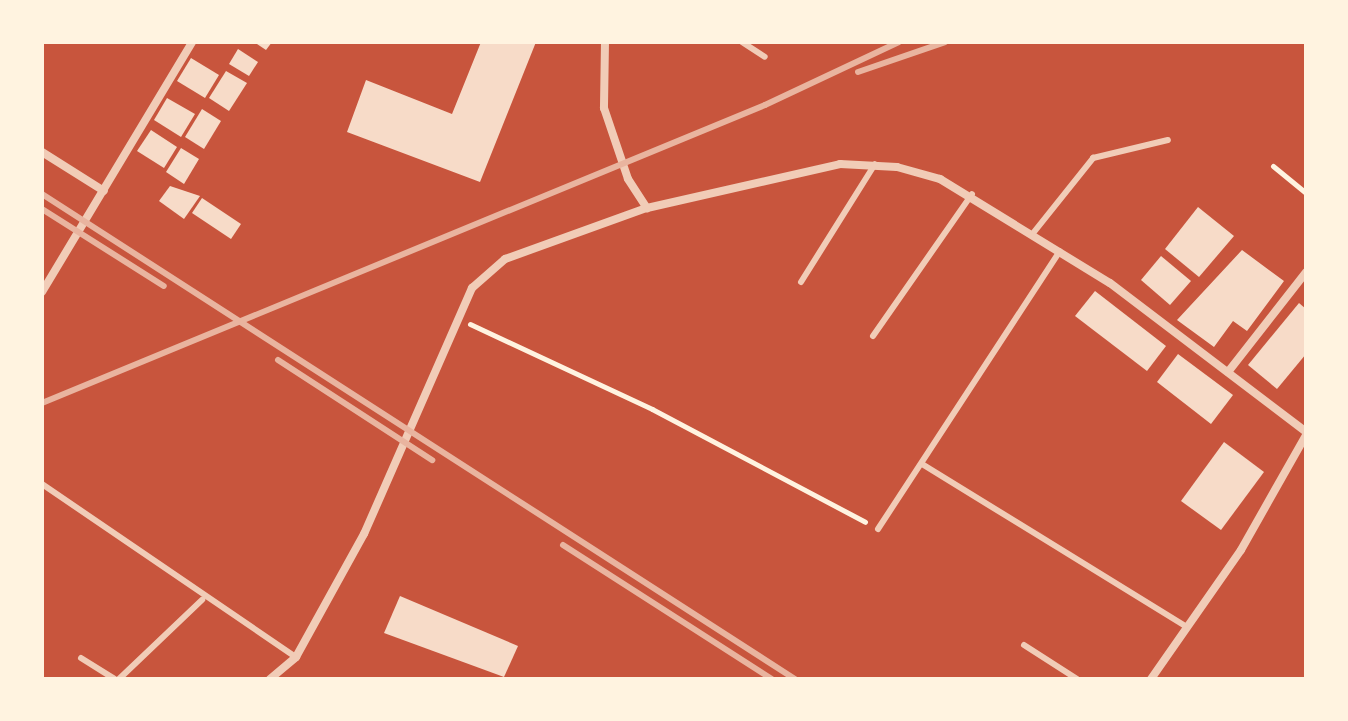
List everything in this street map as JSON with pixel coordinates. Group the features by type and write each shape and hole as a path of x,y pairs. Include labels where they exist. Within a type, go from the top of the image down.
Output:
{"street":[{"path":"42,292 192,42"},
{"path":"605,42 604,108 628,179 647,208"},
{"path":"42,152 104,191"},
{"path":"270,679 296,657 364,534 455,317 472,288 505,259 647,208 814,169 875,164 972,194 1034,232 1228,372 1306,433 1241,550 1151,679"},
{"path":"1228,372 1306,272"}],"lane":[{"path":"742,42 765,57"},
{"path":"1034,232 1093,158 1168,140"},
{"path":"801,282 875,164"},
{"path":"873,336 972,194"},
{"path":"878,529 1060,250"},
{"path":"922,464 1187,627"},
{"path":"42,484 202,600 296,657"},
{"path":"81,658 117,679 202,600"},
{"path":"1024,645 1077,679"}],"path":[{"path":"1273,166 1306,193"},
{"path":"455,317 652,409 878,529"}],"building":[{"path":"254,42 272,42 266,50"},
{"path":"481,42 536,42 480,182 347,132 366,80 452,114"},
{"path":"238,49 258,62 249,76 229,64"},
{"path":"191,58 219,75 205,98 177,81"},
{"path":"226,71 247,83 229,111 209,98"},
{"path":"167,98 195,114 181,137 154,120"},
{"path":"202,109 221,121 204,149 185,137"},
{"path":"151,130 177,147 164,168 137,151"},
{"path":"181,148 199,159 184,184 166,172"},
{"path":"170,186 200,196 184,219 159,201"},
{"path":"202,198 241,224 231,239 192,213"},
{"path":"1198,207 1234,236 1199,277 1165,249"},
{"path":"1242,250 1284,281 1247,331 1233,321 1214,347 1177,320"},
{"path":"1161,256 1191,281 1170,305 1141,280"},
{"path":"1095,291 1166,346 1147,371 1075,316"},
{"path":"1299,303 1306,309 1306,354 1277,389 1248,365"},
{"path":"1178,354 1233,395 1211,424 1157,382"},
{"path":"1224,442 1264,472 1221,530 1181,501"},
{"path":"400,596 518,646 504,677 384,633"}],"railway":[{"path":"42,403 765,105 899,42"},
{"path":"858,72 945,42"},
{"path":"42,194 795,679"},
{"path":"42,209 164,286"},
{"path":"278,360 432,460"},
{"path":"563,545 772,679"}]}
